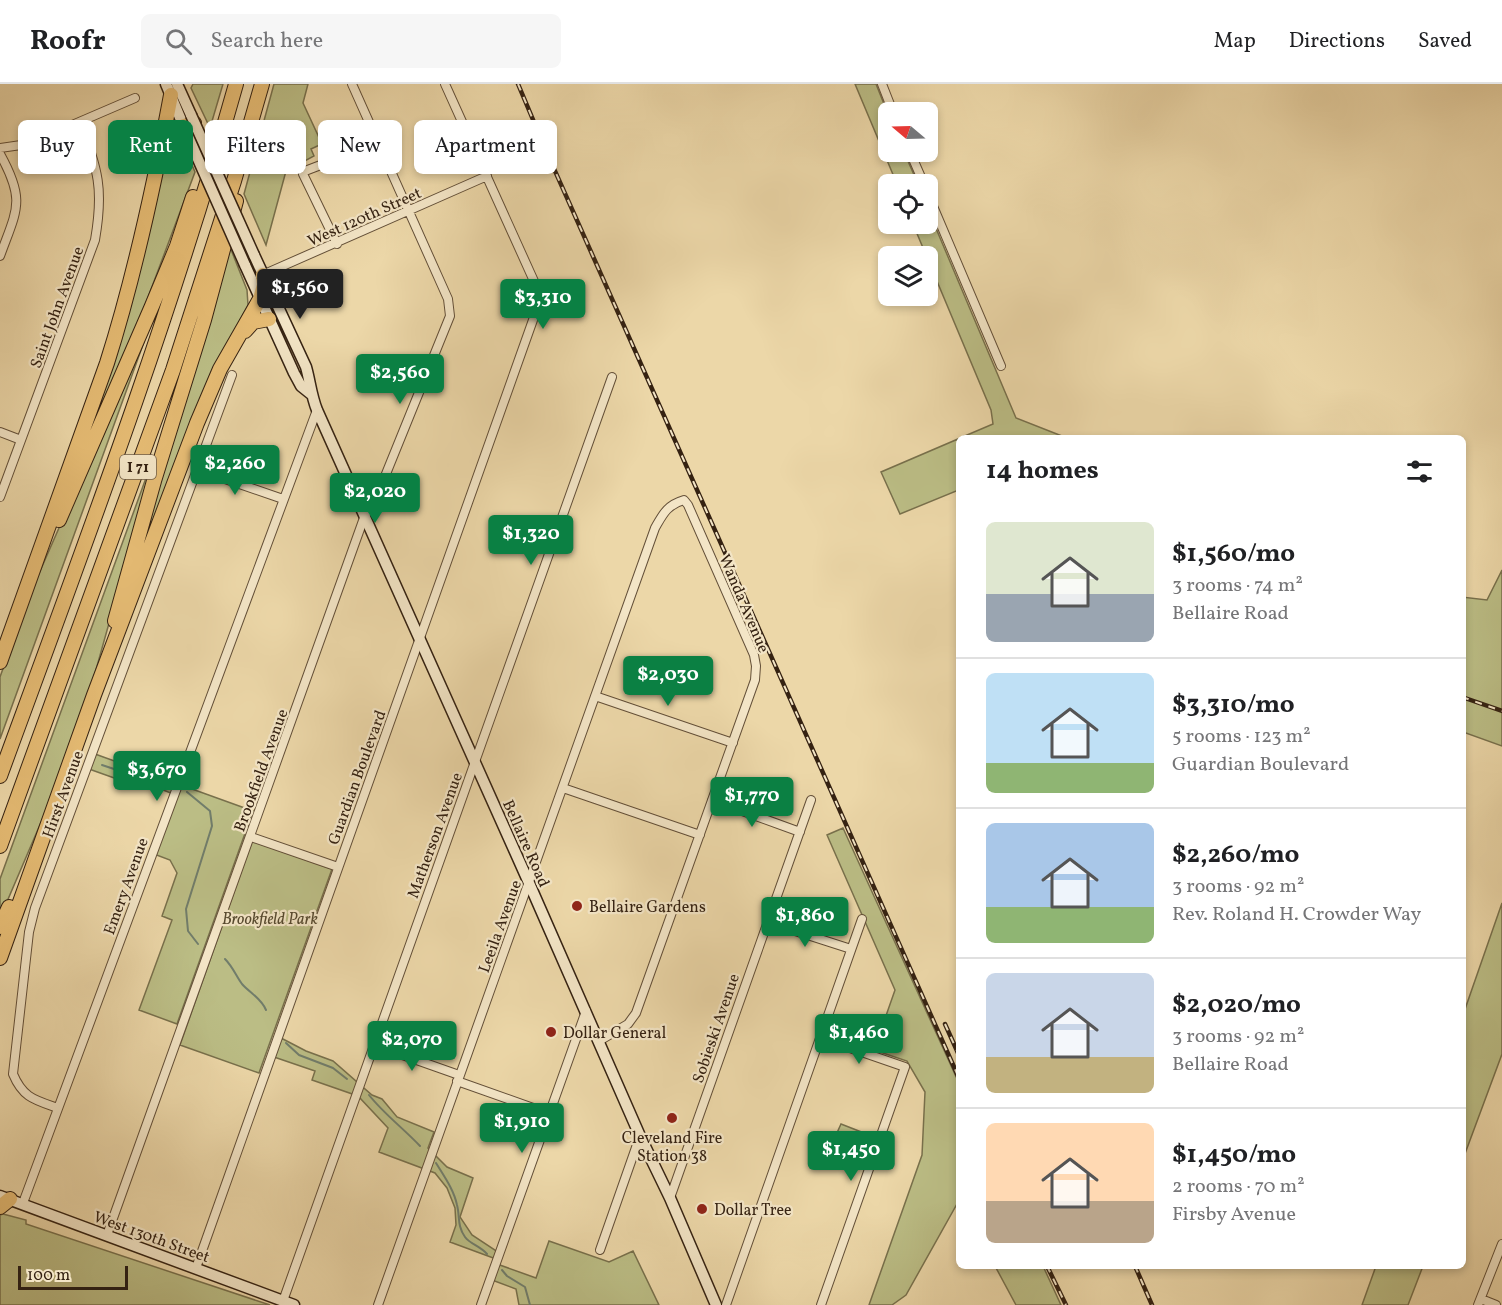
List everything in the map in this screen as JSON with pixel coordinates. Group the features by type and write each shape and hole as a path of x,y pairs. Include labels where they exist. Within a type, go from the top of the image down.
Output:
{"highway":[{"path":"22,601 157,296 183,228 210,144 235,84"},
{"name":"I 71","path":"0,776 156,345 180,273 235,84"},
{"path":"94,695 151,492 223,253 262,84"},
{"name":"I 71","path":"0,846 173,370 234,181 262,84"},
{"path":"165,120 171,88"},
{"path":"0,662 121,320 146,223 155,174"},
{"path":"0,958 94,695 210,388 260,299 264,285 257,277"},
{"path":"234,344 250,324 269,319"},
{"path":"0,927 65,775"}],"street":[{"path":"352,84 368,120"},
{"path":"446,84 487,176"},
{"path":"882,84 889,102"},
{"name":"Bellaire Road","path":"171,88 187,120"},
{"path":"85,120 135,98"},
{"name":"Bellaire Road","path":"193,132 254,255 257,277"},
{"name":"Bellaire Road","path":"193,134 245,265 257,277 306,367 311,394 317,410 716,1305"},
{"path":"0,148 18,145"},
{"path":"0,154 16,187 17,208 0,256"},
{"path":"318,166 303,174 337,244"},
{"name":"Saint John Avenue","path":"0,497 95,240 100,212 100,186 96,168"},
{"path":"392,174 408,211"},
{"name":"West 120th Street","path":"257,277 337,244 487,176"},
{"name":"Guardian Boulevard","path":"196,1268 538,307 539,296 487,176"},
{"name":"Brookfield Avenue","path":"107,1235 365,515 375,501 449,319 451,311 448,298 408,211"},
{"path":"938,218 1001,366"},
{"name":"Bellaire Road","path":"260,299 301,386 311,394"},
{"name":"Hirst Avenue","path":"58,1108 31,1099 18,1084 14,1074 31,920 232,375"},
{"name":"Matherson Avenue","path":"288,1303 374,1045 612,377"},
{"name":"Emery Avenue","path":"8,1201 58,1108 317,410"},
{"path":"0,432 21,440"},
{"path":"196,468 283,499"},
{"name":"Leeila Avenue","path":"378,1305 655,528 672,503 684,501"},
{"name":"Wanda Avenue","path":"599,1041 628,1024 636,1013 755,680 754,655 688,505 684,501"},
{"path":"595,696 733,743"},
{"path":"563,788 700,835"},
{"path":"712,800 800,832"},
{"name":"Sobieski Avenue","path":"670,1198 811,800"},
{"path":"251,837 338,867"},
{"path":"726,1305 862,919"},
{"path":"767,922 851,950"},
{"path":"481,1305 586,1011"},
{"path":"821,1038 905,1067 821,1305"},
{"path":"374,1045 550,1114"},
{"path":"600,1250 640,1136"},
{"name":"West 130th Street","path":"8,1201 107,1235 288,1303"},
{"path":"1496,1305 1479,1302 1502,1244"}],"green space":[{"path":"193,84 223,84 212,120 206,120 191,88"},
{"path":"274,84 308,84 303,103 318,135 318,146 311,149 314,156 306,160 306,120 264,120"},
{"path":"855,84 876,84 883,102 878,102 878,139"},
{"path":"888,162 908,162 914,174 893,174"},
{"path":"193,167 195,172 132,340 76,467 157,174 193,174"},
{"path":"249,174 285,174 266,245 244,194"},
{"path":"938,233 1016,418 1059,435 967,435 993,424 991,410 938,284 938,246 922,246 917,234"},
{"path":"230,247 247,290 248,305 210,377 135,567"},
{"path":"141,341 144,342 0,739 0,677 30,594"},
{"path":"956,440 956,491 900,514 881,472"},
{"path":"154,456 158,457 92,684 45,813 0,918 0,879"},
{"path":"1502,570 1502,746 1466,733 1466,597 1487,600"},
{"path":"95,754 253,811 177,1024 139,1010 172,920 162,916 177,873 170,860 154,854 176,795 145,783 131,784 89,769"},
{"path":"843,828 956,1077 956,1206 906,1295 892,1305 869,1305 922,1155 925,1092 907,1061 874,1050 895,990 827,835"},
{"name":"Brookfield Park","path":"252,841 332,869 259,1073 180,1045"},
{"path":"1502,903 1502,1054 1466,1151 1466,1006"},
{"path":"281,1038 333,1061 372,1095 382,1099 397,1117 434,1132 428,1148 447,1167 473,1178 460,1217 472,1235 498,1252 496,1259 450,1242 456,1225 455,1208 447,1188 435,1173 379,1152 388,1128 358,1096 312,1080 315,1071 274,1057"},
{"path":"841,1124 864,1133 860,1144 836,1135"},
{"path":"0,1215 26,1220 26,1224 270,1305 0,1305"},
{"path":"549,1241 609,1262 633,1251 659,1305 519,1305 516,1289 492,1280 497,1264 536,1278"},
{"path":"997,1269 1044,1269 1061,1305 1016,1305"},
{"path":"1375,1269 1422,1269 1408,1305 1362,1305"}],"waterway":[{"path":"102,765 165,786"},
{"path":"187,792 210,811 212,826 186,909 188,931 198,944"},
{"path":"225,959 242,984 266,1010"},
{"path":"286,1043 299,1055 333,1068 347,1079"},
{"path":"369,1095 420,1146"},
{"path":"436,1163 454,1194 462,1233 487,1254"},
{"path":"502,1270 507,1276 525,1287 530,1305"}],"railway":[{"path":"518,84 956,1072"},
{"path":"1466,698 1502,711"},
{"path":"945,1024 956,1049"},
{"path":"1048,1269 1066,1305"},
{"path":"1136,1269 1152,1305"}],"place":[{"name":"Bellaire Gardens","path":"577,906"},
{"name":"Dollar General","path":"551,1032"},
{"name":"Cleveland Fire Station 38","path":"672,1118"},
{"name":"Dollar Tree","path":"702,1209"}]}
